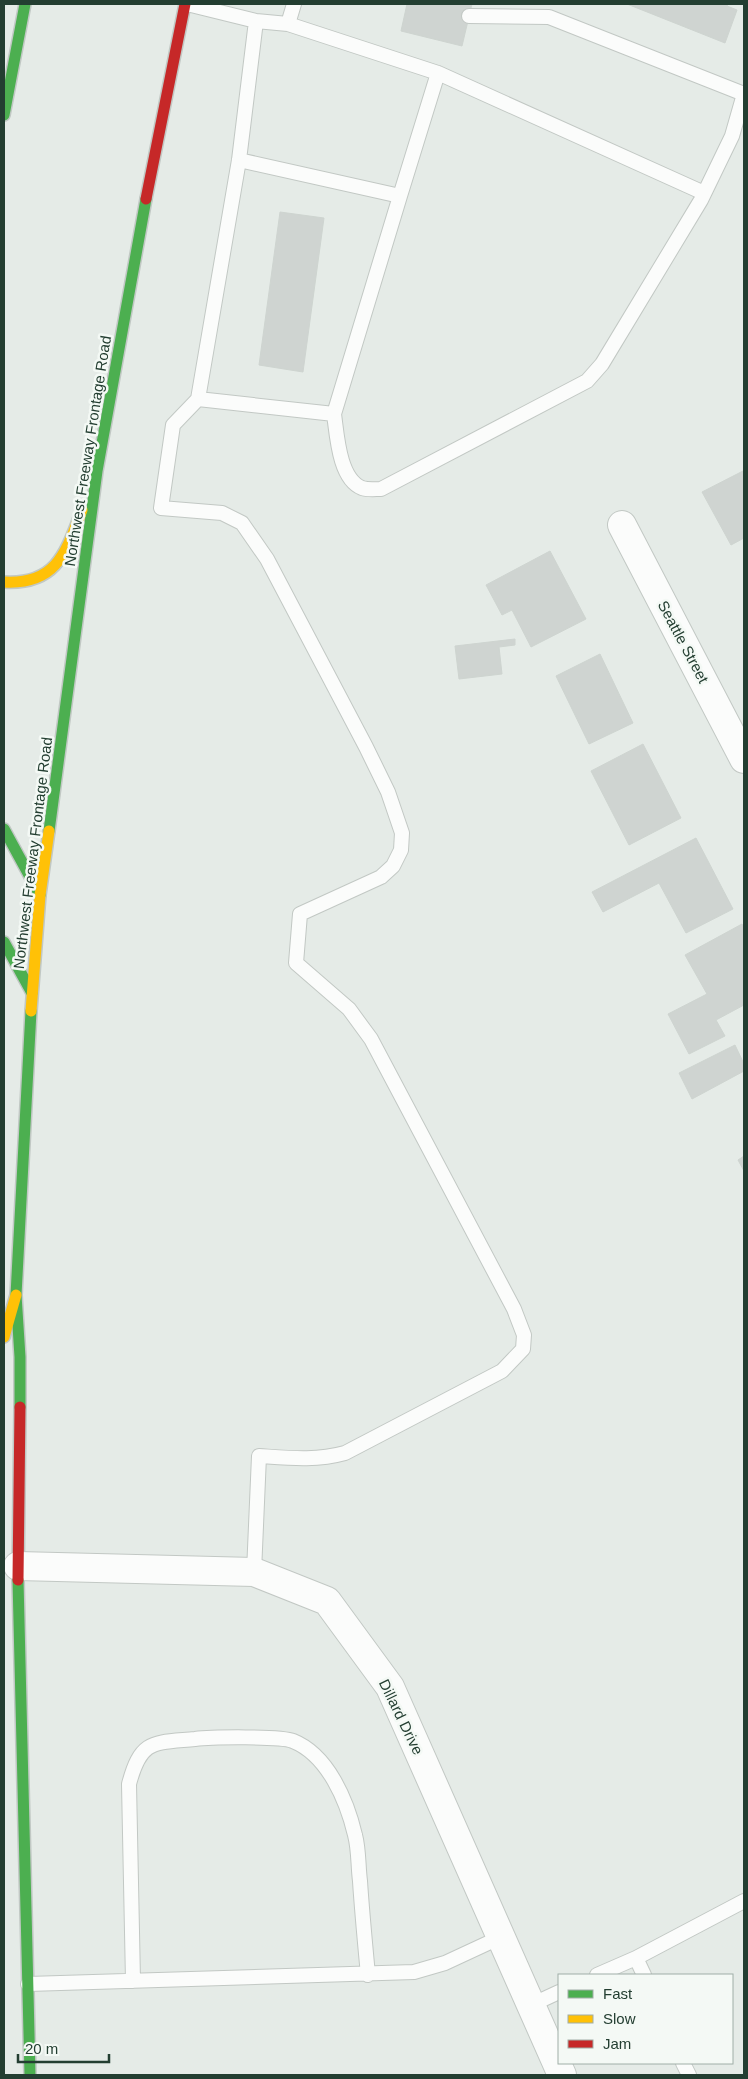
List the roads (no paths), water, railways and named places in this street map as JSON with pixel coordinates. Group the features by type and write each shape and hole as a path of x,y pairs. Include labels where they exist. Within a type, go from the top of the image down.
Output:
{"main road":[{"path":"4,115 26,4"},
{"name":"Northwest Freeway Frontage Road","path":"30,2075 18,1566 20,1357 16,1295 32,993 40,895 97,471 138,236 186,4"},
{"path":"4,582 23,583 44,574 64,556 97,471"},
{"path":"4,829 40,895"},
{"path":"4,942 32,993"},
{"path":"4,1338 16,1295"}],"street":[{"name":"Seattle Street","path":"622,525 744,759"},
{"name":"Dillard Drive","path":"18,1566 254,1572 327,1601 390,1687 562,2075"}],"lane":[{"path":"186,4 256,21 288,24 438,73 704,194"},
{"path":"288,24 294,4"},
{"path":"438,73 334,414 341,457 350,479 362,488 381,489 587,381 602,364 704,194 732,136 744,94 549,17 469,16"},
{"path":"254,1572 260,1456 311,1460 325,1459 345,1453 502,1370 523,1349 524,1335 514,1308 371,1039 349,1009 296,963 300,914 381,877 393,866 401,850 402,833 388,792 267,559 242,523 222,513 161,508 173,425 198,399 239,160 256,21"},
{"path":"239,160 400,196"},
{"path":"198,399 334,414"},
{"path":"133,1981 129,1784 134,1762 146,1748 163,1742 198,1738 291,1740 308,1748 326,1766 343,1800 356,1836 368,1975"},
{"path":"599,1974 636,1958 744,1901"},
{"path":"28,1984 368,1975 414,1972 445,1963 501,1937"},
{"path":"636,1958 644,1974"},
{"path":"531,2005 558,1992"}]}
